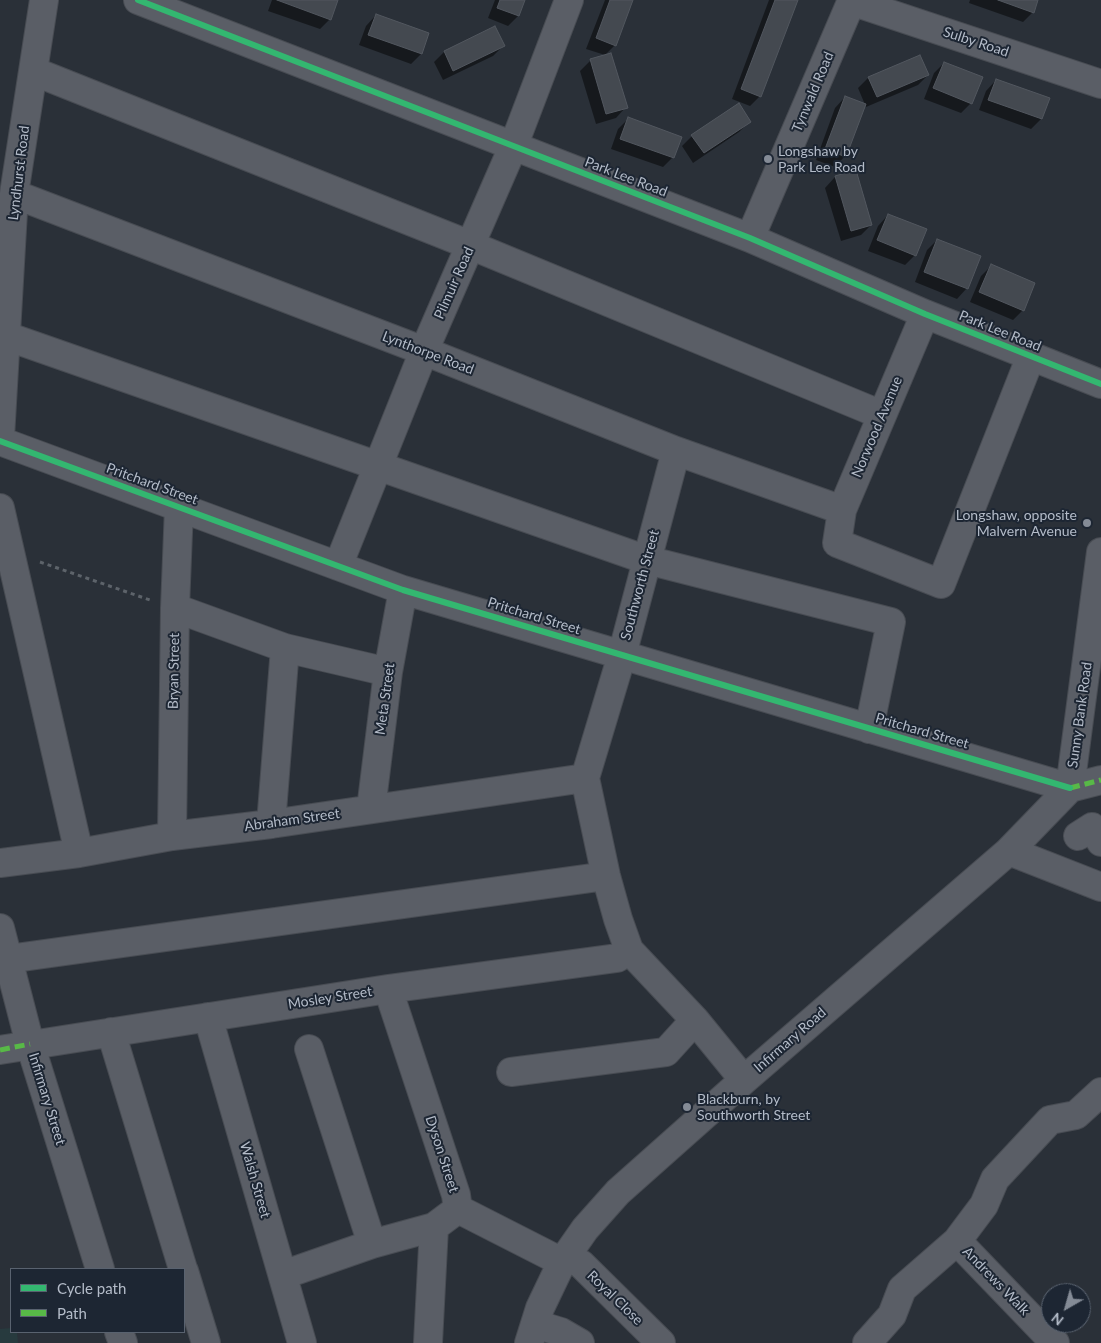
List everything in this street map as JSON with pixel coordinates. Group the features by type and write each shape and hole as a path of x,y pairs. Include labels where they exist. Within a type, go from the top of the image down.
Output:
{"street":[{"name":"Lyndhurst Road","path":"0,439 14,194 44,0"},
{"name":"Park Lee Road","path":"138,0 750,238 925,314 1101,384"},
{"name":"Pilmuir Road","path":"338,566 424,351 513,147 569,0"},
{"name":"Sulby Road","path":"852,1 1101,84"},
{"name":"Tynwald Road","path":"750,238 852,1"},
{"path":"33,71 470,245 882,416"},
{"name":"Lynthorpe Road","path":"14,194 424,351 676,451 842,510"},
{"name":"Norwood Avenue","path":"925,314 842,510 837,543 941,584 1031,356"},
{"path":"6,336 647,560 891,622 868,729"},
{"name":"Pritchard Street","path":"0,439 403,590 1070,788"},
{"name":"Southworth Street","path":"630,950 618,918 606,876 585,778 622,656 676,451"},
{"name":"Bryan Street","path":"172,836 175,608 179,507"},
{"path":"0,508 79,853"},
{"name":"Sunny Bank Road","path":"1070,788 1101,552"},
{"name":"Meta Street","path":"371,809 388,672 403,590"},
{"path":"175,608 285,648 388,672"},
{"path":"272,824 285,648"},
{"name":"Abraham Street","path":"0,862 79,853 172,836 272,824 585,778"},
{"path":"1070,788 1101,780"},
{"name":"Infirmary Road","path":"532,1334 540,1308 564,1259 585,1229 618,1192 744,1080 1009,851 1070,788"},
{"path":"1009,851 1101,887"},
{"path":"8,977 606,876"},
{"name":"Infirmary Street","path":"0,928 8,977 100,1268"},
{"path":"630,950 695,1020 744,1080"},
{"name":"Mosley Street","path":"0,1050 388,989 617,958 630,950"},
{"name":"Dyson Street","path":"388,989 456,1195 458,1209 564,1259"},
{"name":"Walsh Street","path":"208,1017 302,1343"},
{"path":"511,1072 666,1052 695,1020"},
{"path":"110,1032 182,1268"},
{"path":"309,1049 372,1244"},
{"path":"867,1343 892,1315 902,1289 957,1240 984,1205 995,1179 1050,1120 1076,1115 1101,1092"},
{"path":"283,1275 372,1244 434,1228 458,1209"},
{"path":"428,1343 434,1228"},
{"name":"Andrews Walk","path":"957,1240 1055,1343"},
{"name":"Royal Close","path":"564,1259 581,1264 661,1343"},
{"path":"185,1276 206,1343"},
{"path":"532,1334 561,1332 580,1343"}],"path":[{"path":"11,552 175,608"}],"green space":[{"path":"10,1328 10,1333 17,1333 18,1343 0,1343 0,1329"}],"building":[{"path":"277,0 338,0 331,20"},
{"path":"500,0 525,0 519,16 497,8"},
{"path":"610,0 633,0 616,46 596,38"},
{"path":"775,0 798,0 761,97 741,89"},
{"path":"998,0 1038,0 1034,13"},
{"path":"376,14 429,33 422,54 368,35"},
{"path":"495,26 505,46 453,71 444,51"},
{"path":"611,53 628,108 606,114 590,59"},
{"path":"920,55 929,75 877,97 868,77"},
{"path":"944,62 983,77 972,104 933,88"},
{"path":"996,79 1050,98 1042,119 988,100"},
{"path":"845,96 866,104 846,157 825,149"},
{"path":"739,103 751,122 704,153 691,135"},
{"path":"628,117 682,137 674,158 620,139"},
{"path":"856,170 872,225 851,231 835,176"},
{"path":"888,214 927,229 916,256 877,240"},
{"path":"937,239 981,256 968,289 924,272"},
{"path":"991,264 1035,283 1024,311 979,292"}],"marked path":[{"path":"1070,788 1101,780"},
{"path":"0,1050 30,1044"}],"cycle path":[{"path":"138,0 750,238 925,314 1101,384"},
{"path":"0,441 403,590 1070,788"}],"place":[{"name":"Longshaw by Park Lee Road","path":"768,159"},
{"name":"Longshaw, opposite Malvern Avenue","path":"1087,523"},
{"name":"Blackburn, by Southworth Street","path":"687,1107"}]}
